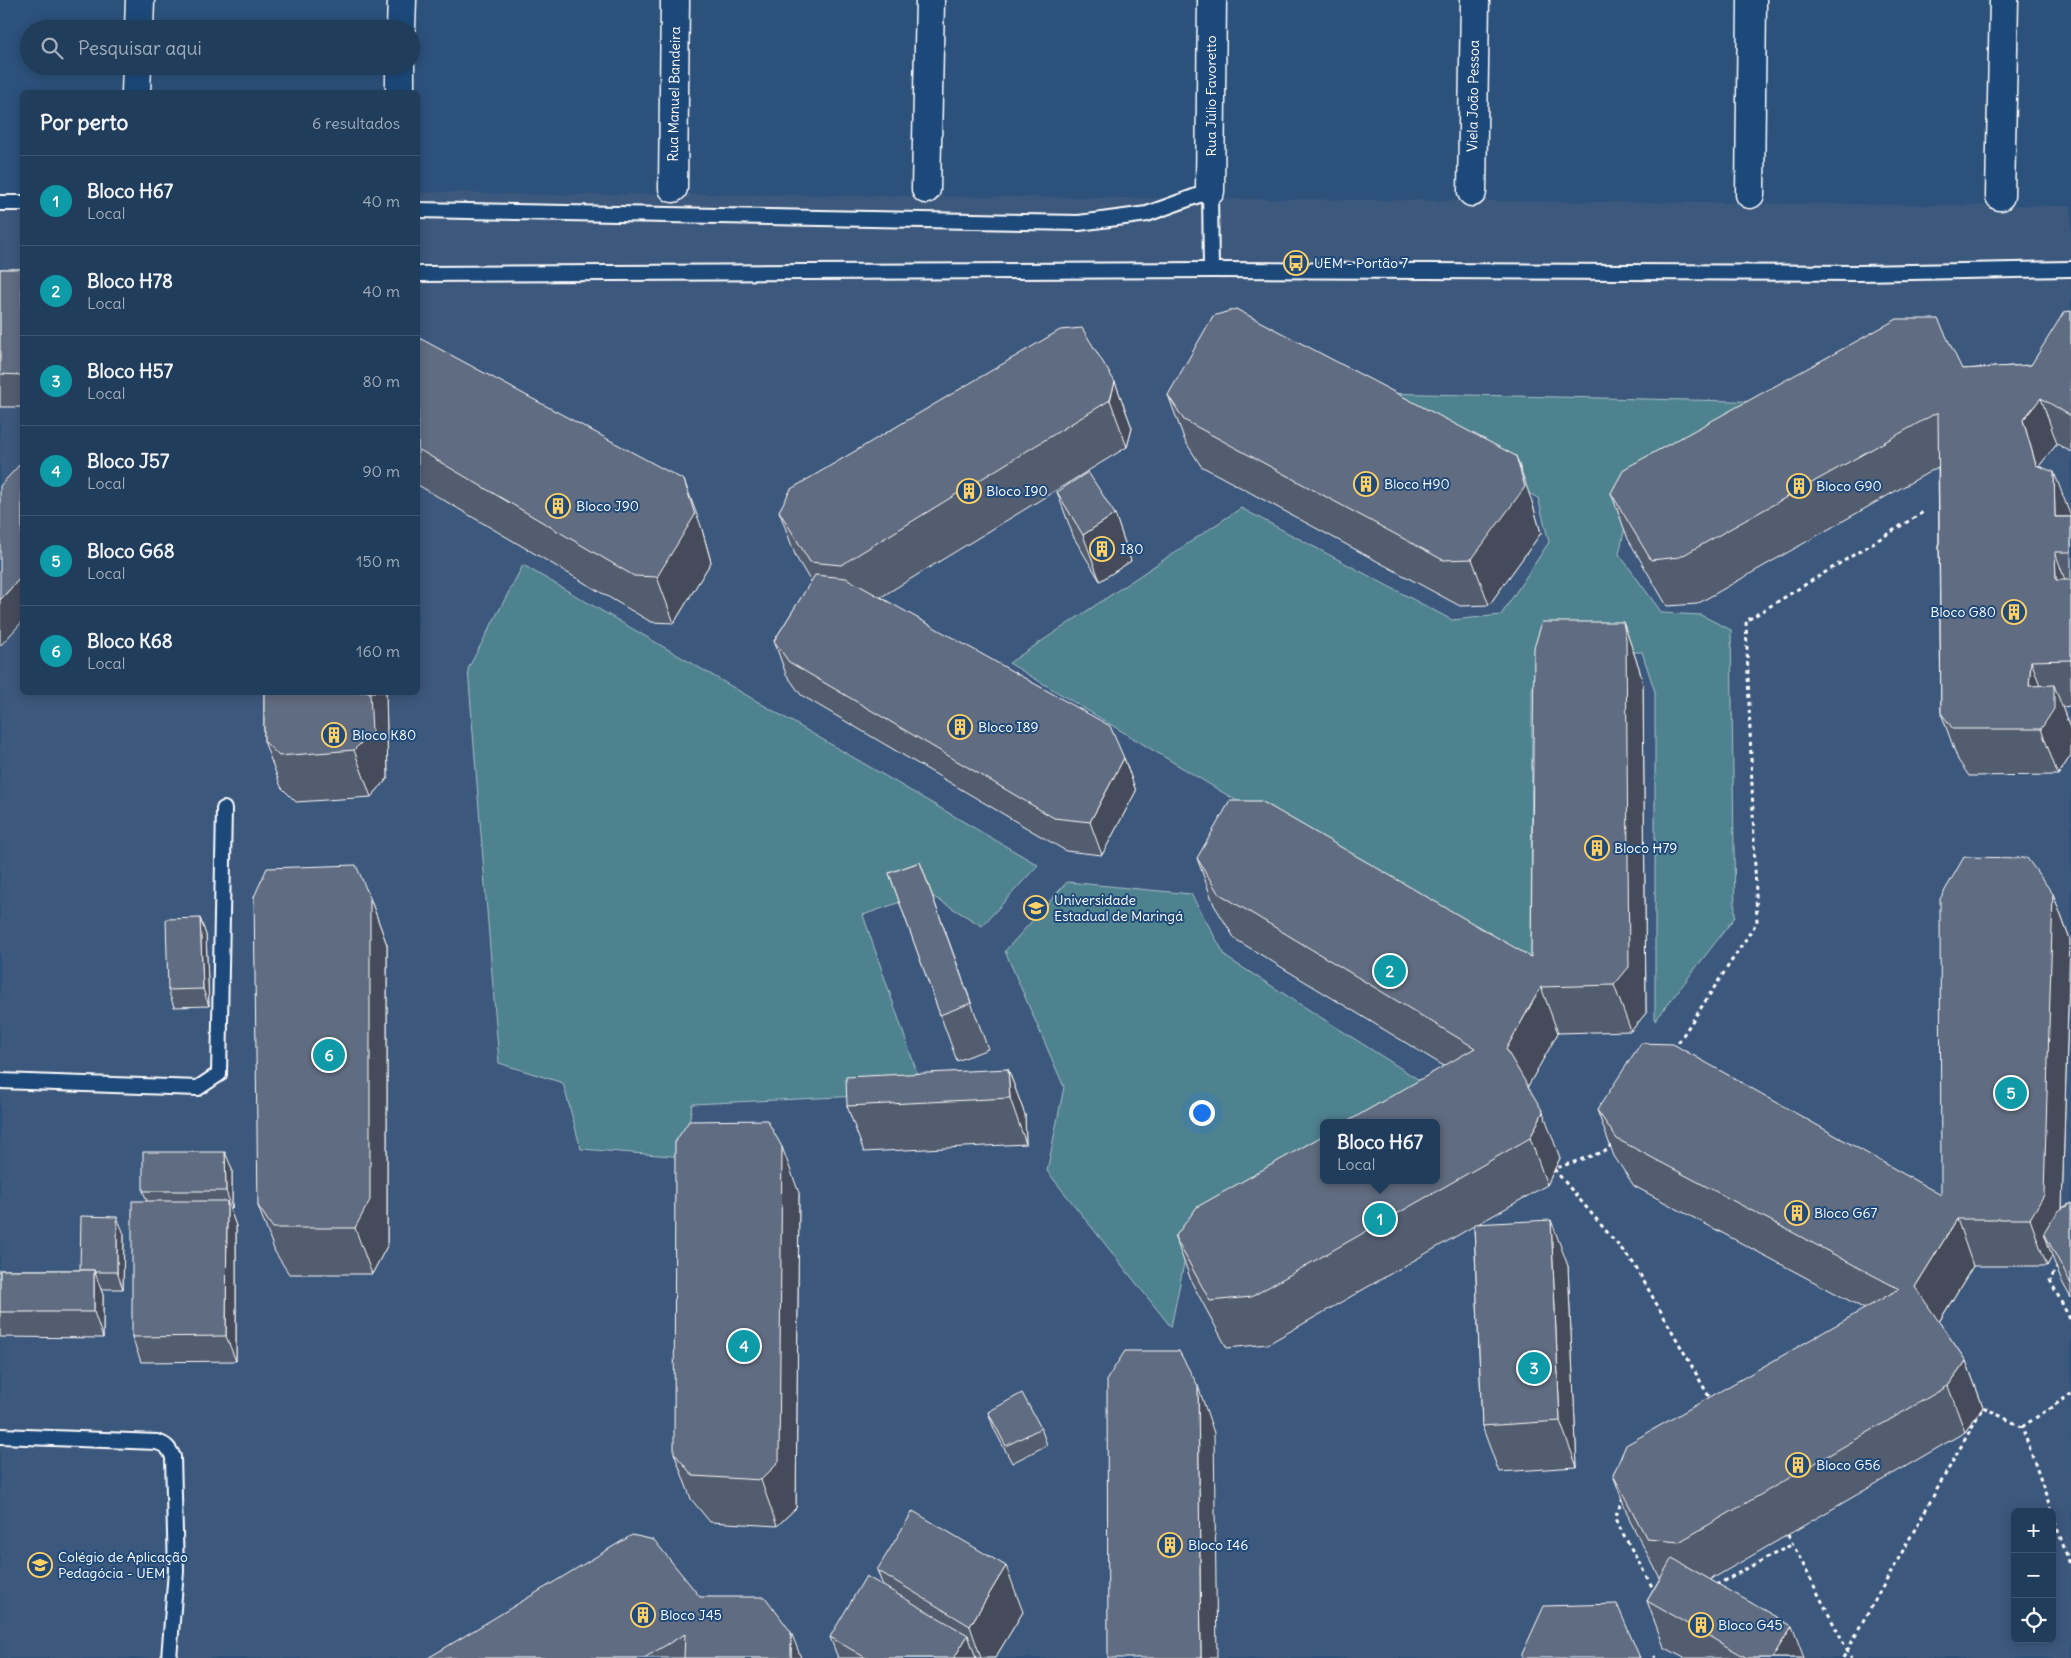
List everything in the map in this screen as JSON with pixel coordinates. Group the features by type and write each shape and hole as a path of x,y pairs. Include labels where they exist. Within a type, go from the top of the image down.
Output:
{"street":[{"path":"139,20 140,0"},
{"path":"401,20 402,0"},
{"name":"Rua Manuel Bandeira","path":"673,188 675,0"},
{"path":"926,189 930,0"},
{"name":"Rua Júlio Favoretto","path":"1210,191 1212,0"},
{"name":"Viela João Pessoa","path":"1472,192 1475,0"},
{"path":"1750,194 1752,0"},
{"path":"2000,196 2004,0"},
{"path":"136,90 137,75"},
{"path":"400,75 400,90"}],"lane":[{"path":"420,210 1078,222 1147,214 1210,191 1211,270"},
{"path":"0,203 20,203"},
{"path":"420,274 1211,270 1860,273 2071,269"},
{"path":"0,1081 198,1088 219,1074 224,809"},
{"path":"0,1436 157,1442 166,1445 173,1457 176,1571 169,1658"}],"path":[{"path":"1672,1051 1757,922 1746,621 1925,510"},
{"path":"1613,1141 1608,1150 1554,1169 1634,1264 1715,1408"},
{"path":"2062,1259 2050,1280 2071,1321"},
{"path":"2022,1427 2071,1394"},
{"path":"1843,1658 1983,1407 2022,1427 2050,1508"},
{"path":"1626,1488 1615,1519 1656,1595"},
{"path":"2056,1524 2071,1567"},
{"path":"1788,1535 1851,1658"},
{"path":"1710,1588 1793,1544"}],"shaded area":[{"name":"Universidade Estadual de Maringá","path":"420,193 2071,206 2071,1658 0,1658 0,195 20,196 20,695 420,695"}],"green space":[{"path":"1337,392 1820,403 1628,514 1619,554 1662,613 1701,615 1731,630 1735,917 1655,1021 1655,692 1642,652 1546,653 1532,690 1531,979 1009,663 1241,508 1452,620 1501,615 1549,542 1538,498"},
{"path":"523,565 1038,865 982,926 927,893 863,915 924,1093 692,1104 684,1157 581,1149 563,1083 499,1063 468,669"},
{"path":"1067,882 1191,894 1226,957 1449,1099 1415,1119 1320,1119 1320,1173 1187,1249 1171,1327 1047,1171 1064,1087 1005,951"}],"building":[{"path":"0,269 20,269 20,375 0,374"},
{"name":"Bloco H90","path":"1236,309 1516,456 1525,487 1472,559 1443,560 1184,420 1168,395 1213,316"},
{"path":"2071,311 2071,416 2041,398 2023,420 2036,465 2054,472 2055,517 2071,517 2071,552 2055,552 2056,580 2071,580 2071,660 2031,661 2029,686 2054,685 2054,709 2041,729 1953,729 1941,713 1938,412 1680,557 1651,560 1611,493 1624,469 1897,319 1938,319 1962,369 2031,365 2064,312"},
{"path":"1082,328 1115,382 1110,400 841,565 810,562 779,511 791,489 1060,330"},
{"name":"Bloco J90","path":"420,339 684,480 695,515 657,577 634,576 420,450"},
{"path":"20,464 20,578 0,600 0,486"},
{"path":"1088,472 1115,514 1083,535 1057,492"},
{"name":"Bloco I89","path":"815,575 846,578 1110,726 1124,758 1090,822 1054,818 789,662 774,641"},
{"path":"1542,622 1623,622 1626,639 1629,967 1614,985 1541,987 1506,1049 1543,1112 1530,1138 1251,1297 1210,1301 1175,1237 1197,1207 1320,1137 1320,1184 1440,1184 1440,1119 1352,1119 1475,1048 1218,893 1197,858 1230,801 1261,801 1531,957 1534,648"},
{"path":"264,695 370,695 372,732 354,750 279,756 264,741"},
{"path":"1964,857 2027,858 2053,894 2044,1195 2030,1219 1957,1219 1915,1287 1966,1361 1948,1386 1679,1542 1647,1539 1613,1475 1626,1445 1899,1289 1617,1139 1597,1110 1641,1043 1673,1044 1941,1195 1940,899"},
{"path":"920,862 971,1003 940,1015 889,873"},
{"path":"356,865 370,898 370,1200 355,1228 273,1228 258,1206 254,897 267,868"},
{"path":"200,918 203,989 168,990 166,919"},
{"path":"1008,1069 1010,1098 847,1106 846,1077"},
{"path":"767,1120 782,1147 779,1462 761,1480 693,1476 674,1453 675,1142 689,1121"},
{"path":"143,1152 225,1152 226,1191 143,1191"},
{"path":"132,1201 227,1201 226,1336 132,1337"},
{"path":"2071,1203 2071,1284 2044,1233 2058,1211"},
{"path":"81,1216 117,1217 117,1272 80,1270"},
{"path":"1551,1220 1560,1421 1482,1426 1474,1224"},
{"path":"0,1270 94,1270 94,1312 0,1312"},
{"name":"Bloco I46","path":"1125,1351 1179,1351 1198,1386 1201,1658 1108,1658 1107,1379"},
{"path":"1022,1393 1041,1428 1006,1446 988,1412"},
{"path":"913,1511 1006,1566 970,1626 877,1570"},
{"path":"632,1535 654,1540 700,1597 765,1597 791,1632 791,1658 684,1658 685,1634 644,1658 428,1658"},
{"path":"1672,1558 1792,1626 1772,1658 1747,1658 1647,1601"},
{"path":"866,1576 968,1635 954,1658 866,1658 830,1637"},
{"path":"1617,1604 1640,1658 1522,1658 1522,1654 1544,1606"}],"place":[{"name":"UEM - Portão 7","path":"1296,263"},
{"name":"Bloco H90","path":"1366,484"},
{"name":"Bloco G90","path":"1799,486"},
{"name":"Bloco I90","path":"969,491"},
{"name":"Bloco J90","path":"558,506"},
{"name":"I80","path":"1102,549"},
{"name":"Bloco G80","path":"2014,612"},
{"name":"Bloco I89","path":"960,727"},
{"name":"Bloco K80","path":"334,735"},
{"name":"Bloco H79","path":"1597,848"},
{"name":"Universidade Estadual de Maringá","path":"1036,908"},
{"name":"Bloco H78","path":"1390,971"},
{"name":"Bloco K68","path":"329,1055"},
{"name":"Bloco G68","path":"2011,1093"},
{"name":"Bloco G67","path":"1797,1213"},
{"name":"Bloco H67","path":"1380,1219"},
{"name":"Bloco J57","path":"744,1346"},
{"name":"Bloco H57","path":"1534,1368"},
{"name":"Bloco G56","path":"1798,1465"},
{"name":"Bloco I46","path":"1170,1545"},
{"name":"Colégio de Aplicação Pedagócia - UEM","path":"40,1565"},
{"name":"Bloco J45","path":"643,1615"},
{"name":"Bloco G45","path":"1701,1625"}]}
